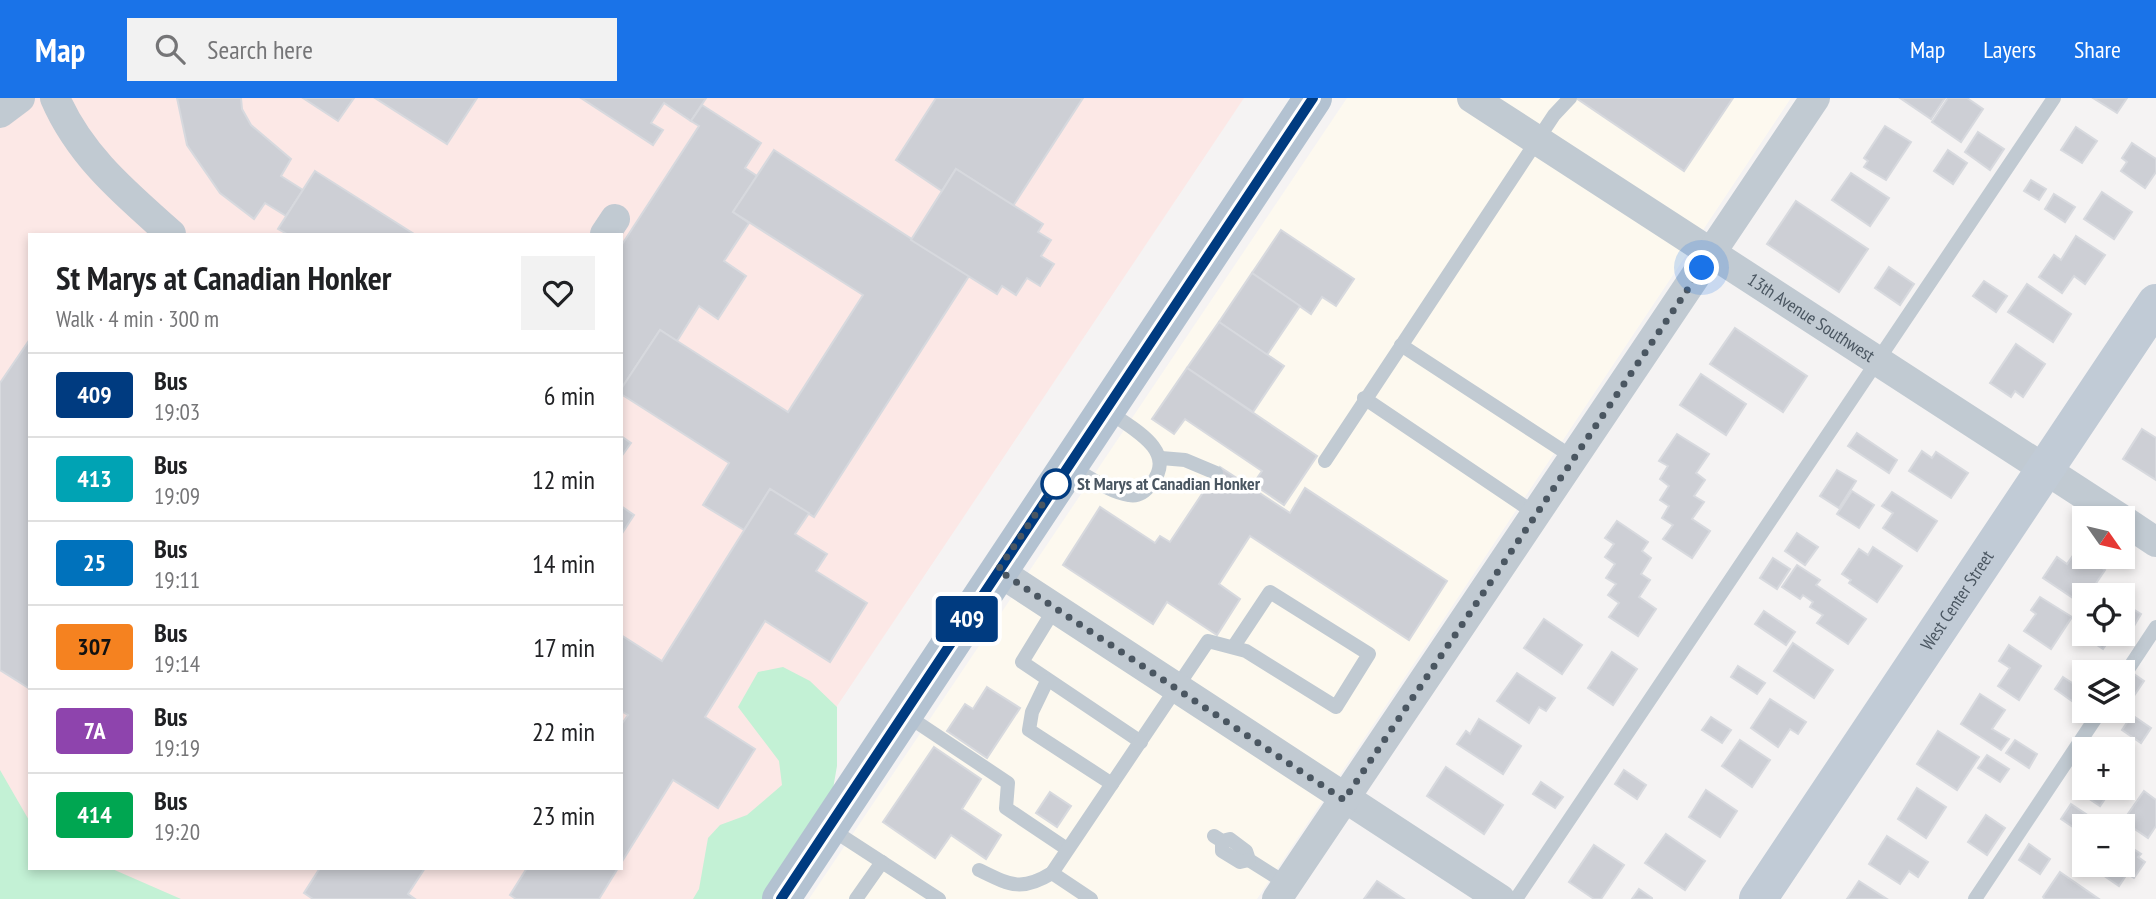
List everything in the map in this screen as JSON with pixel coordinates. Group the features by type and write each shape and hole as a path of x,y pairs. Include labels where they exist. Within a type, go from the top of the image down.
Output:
{"main road":[{"path":"781,899 1313,98"}],"street":[{"path":"0,113 20,98"},
{"path":"55,98 84,151 111,181 170,233"},
{"name":"13th Avenue Southwest","path":"1472,98 2101,506"},
{"path":"1282,892 1815,98"},
{"name":"West Center Street","path":"1758,899 2156,303"},
{"name":"13th Avenue Southwest","path":"2135,528 2156,542"},
{"path":"998,570 1344,800 1500,899"}],"lane":[{"path":"1552,98 1555,115"},
{"path":"1325,461 1364,398 1555,115 1570,98"},
{"path":"1516,899 2054,98"},
{"path":"1401,345 1574,457"},
{"path":"1364,398 1536,514"},
{"path":"1069,466 1119,493 1133,496 1144,492 1153,482 1159,472 1161,457 1154,446 1106,409"},
{"path":"1161,457 1185,460 1216,473"},
{"path":"979,870 1010,885 1033,885 1052,873 1208,641 1234,646 1336,707 1369,654 1270,592 1234,646"},
{"path":"1055,608 1022,662 1140,742"},
{"path":"2134,660 2156,627"},
{"path":"1047,681 1032,712 1029,730 1112,784"},
{"path":"905,714 1008,783 1006,808 1067,849"},
{"path":"1975,899 2092,723"},
{"path":"828,827 939,899"},
{"path":"1218,839 1222,851 1240,862 1249,860 1282,892"},
{"path":"856,899 882,862"},
{"path":"1052,873 1091,899"}],"shaded area":[{"path":"0,98 1244,98 708,899 0,899"},
{"path":"1347,98 1791,98 1257,899 809,899"}],"green space":[{"path":"783,667 810,681 837,707 837,766 830,806 800,899 693,899 699,889 708,838 720,825 747,815 782,785 779,761 738,707 758,672"},
{"path":"0,770 28,819 28,870 115,870 181,899 0,899"}],"building":[{"path":"177,98 241,98 242,109 251,125 291,159 281,176 303,190 286,216 265,203 254,219 220,193 187,145"},
{"path":"303,98 354,98 338,121"},
{"path":"375,98 477,98 447,144"},
{"path":"581,98 706,98 691,121 664,103 651,123 663,130 653,145"},
{"path":"936,98 1083,98 1013,206 956,169 942,191 896,160"},
{"path":"1576,98 1733,98 1684,171"},
{"path":"1900,98 1945,98 1931,119"},
{"path":"1948,98 1967,98 1983,109 1961,142 1932,122"},
{"path":"2093,98 2127,98 2117,113"},
{"path":"702,105 761,143 745,168 757,176 733,212 749,223 724,261 746,276 718,319 699,306 677,341 660,330 623,386 623,243 699,126 691,121"},
{"path":"1885,126 1911,142 1886,180 1864,167 1868,161 1864,158"},
{"path":"2076,127 2097,141 2082,163 2061,150"},
{"path":"1978,132 2004,149 1990,170 1965,152"},
{"path":"2132,143 2156,159 2156,172 2145,188 2121,171 2127,162 2122,158"},
{"path":"774,150 969,276 814,517 770,489 744,530 703,505 729,463 623,395 623,386 660,330 788,412 863,295 733,212"},
{"path":"1948,150 1967,163 1953,184 1934,171"},
{"path":"956,169 1043,224 1038,232 1051,240 1041,256 1054,264 1040,286 1027,278 1016,295 1002,286 997,294 911,240"},
{"path":"315,171 412,233 285,233 278,229"},
{"path":"1851,173 1889,198 1870,226 1832,200"},
{"path":"2031,180 2046,189 2039,200 2024,191"},
{"path":"2102,192 2132,212 2114,239 2084,219"},
{"path":"2054,194 2075,207 2065,222 2045,209"},
{"path":"1796,201 1868,249 1839,292 1767,244"},
{"path":"1281,230 1354,279 1336,306 1322,297 1311,314 1252,273"},
{"path":"2076,236 2105,255 2085,284 2074,276 2062,293 2039,277 2054,255 2061,260"},
{"path":"1889,267 1914,284 1900,305 1875,288"},
{"path":"1252,273 1300,306 1267,355 1219,322"},
{"path":"1984,281 2007,296 1996,312 1973,296"},
{"path":"2027,284 2071,314 2053,342 2008,312"},
{"path":"1219,322 1284,366 1253,412 1187,368"},
{"path":"1735,328 1807,376 1783,412 1710,364"},
{"path":"28,342 28,688 0,670 0,383"},
{"path":"2016,344 2045,364 2023,397 2015,391 2011,397 1990,383"},
{"path":"1187,368 1317,456 1284,505 1253,484 1262,471 1185,419 1174,434 1152,419"},
{"path":"1701,374 1746,404 1726,435 1680,405"},
{"path":"2142,429 2156,438 2156,480 2123,459"},
{"path":"1857,433 1897,460 1889,473 1848,446"},
{"path":"1677,434 1709,454 1696,473 1705,480 1694,496 1704,502 1692,519 1710,531 1692,558 1663,539 1673,525 1662,518 1669,506 1660,500 1669,486 1660,479 1668,466 1659,461"},
{"path":"623,437 631,443 623,454"},
{"path":"1922,451 1932,458 1936,452 1968,473 1951,498 1909,471"},
{"path":"1220,467 1290,513 1305,488 1447,581 1409,640 1250,536 1219,584 1240,599 1217,635 1167,602 1153,624 1063,565 1100,507 1155,543 1160,536 1170,542"},
{"path":"1837,470 1856,481 1839,508 1820,496"},
{"path":"770,489 809,513 795,534 827,554 816,571 867,603 830,662 765,621 705,717 755,749 718,808 673,780 623,860 623,722 628,715 623,712 623,636 662,661"},
{"path":"1852,491 1874,505 1859,528 1837,514"},
{"path":"1892,492 1937,521 1917,551 1883,528 1893,513 1882,506"},
{"path":"623,507 634,515 623,532"},
{"path":"1617,521 1648,542 1642,551 1651,558 1641,574 1650,580 1639,597 1656,609 1638,636 1609,617 1619,603 1608,595 1616,584 1606,578 1615,564 1605,557 1614,544 1605,538"},
{"path":"1797,533 1818,547 1805,565 1785,551"},
{"path":"1873,547 1902,566 1877,602 1849,583 1851,580 1842,574 1859,549 1868,555"},
{"path":"2057,557 2067,564 2072,557 2072,569 2105,570 2096,583 2072,583 2072,597 2043,578"},
{"path":"1773,558 1790,569 1777,589 1760,578"},
{"path":"1797,565 1820,580 1816,585 1866,619 1848,644 1817,623 1823,615 1810,607 1813,602 1803,595 1800,599 1782,587"},
{"path":"2040,597 2072,617 2051,649 2024,631 2036,614 2031,610"},
{"path":"2135,610 2141,614 2135,624"},
{"path":"1764,611 1795,632 1786,645 1755,624"},
{"path":"1544,619 1582,645 1562,674 1524,648"},
{"path":"1793,643 1833,670 1814,698 1774,671"},
{"path":"2009,645 2041,666 2019,700 1998,686 2010,668 1999,661"},
{"path":"1612,652 1637,669 1613,705 1588,688"},
{"path":"1738,666 1765,683 1757,694 1731,677"},
{"path":"1517,673 1555,698 1546,711 1539,707 1529,723 1497,701"},
{"path":"2135,675 2144,681 2135,694"},
{"path":"2063,677 2072,683 2072,701 2055,689"},
{"path":"987,687 1020,708 987,758 947,731 965,704 973,709"},
{"path":"1980,694 2005,710 1992,729 2009,739 2001,750 1961,724"},
{"path":"1770,699 1806,722 1798,734 1790,729 1778,747 1751,728"},
{"path":"1711,717 1731,730 1722,743 1702,730"},
{"path":"2135,717 2151,728 2141,743 2122,730 2127,723 2135,723"},
{"path":"1479,719 1521,746 1503,774 1457,744 1466,731 1470,734"},
{"path":"1938,731 1979,757 1957,790 1917,764"},
{"path":"1740,740 1770,760 1752,787 1722,766"},
{"path":"2015,740 2037,754 2029,768 2006,753"},
{"path":"934,747 981,779 962,809 1001,835 986,859 951,835 935,858 883,822"},
{"path":"1987,755 2009,769 2000,782 1978,768"},
{"path":"1446,767 1503,805 1484,834 1427,796"},
{"path":"1624,770 1646,785 1637,799 1615,784"},
{"path":"1541,782 1563,797 1555,808 1533,794"},
{"path":"1917,788 1946,807 1926,838 1898,819"},
{"path":"1706,790 1737,811 1720,837 1689,817"},
{"path":"2144,791 2156,800 2156,826 2148,838 2135,829 2135,814 2128,814"},
{"path":"1050,792 1071,806 1057,827 1036,813"},
{"path":"2091,800 2104,800 2100,806"},
{"path":"2071,804 2086,814 2072,814 2072,826 2061,819"},
{"path":"1986,815 2005,828 1987,855 1968,842"},
{"path":"1666,834 1705,861 1685,890 1645,863"},
{"path":"1887,836 1928,862 1918,877 1909,871 1900,884 1869,864"},
{"path":"2029,844 2050,859 2040,874 2019,860"},
{"path":"1594,845 1624,865 1601,899 1594,899 1569,882"},
{"path":"2135,850 2141,854 2138,857 2145,862 2135,877"},
{"path":"319,870 424,870 408,894 415,899 313,899 304,893"},
{"path":"526,870 617,870 599,899 516,899 510,895"},
{"path":"2060,872 2099,899 2045,899 2043,897"},
{"path":"2106,877 2125,877 2119,886"},
{"path":"1377,881 1404,899 1364,899"},
{"path":"1859,881 1887,899 1847,899"},
{"path":"1639,889 1652,898 1652,899 1632,899"}],"bus line":[{"name":"409","path":"781,899 1313,98"}],"place":[{"name":"St Marys at Canadian Honker","path":"1056,484"}],"route":[{"path":"1056,484 998,570 1344,800 1702,268"}]}
